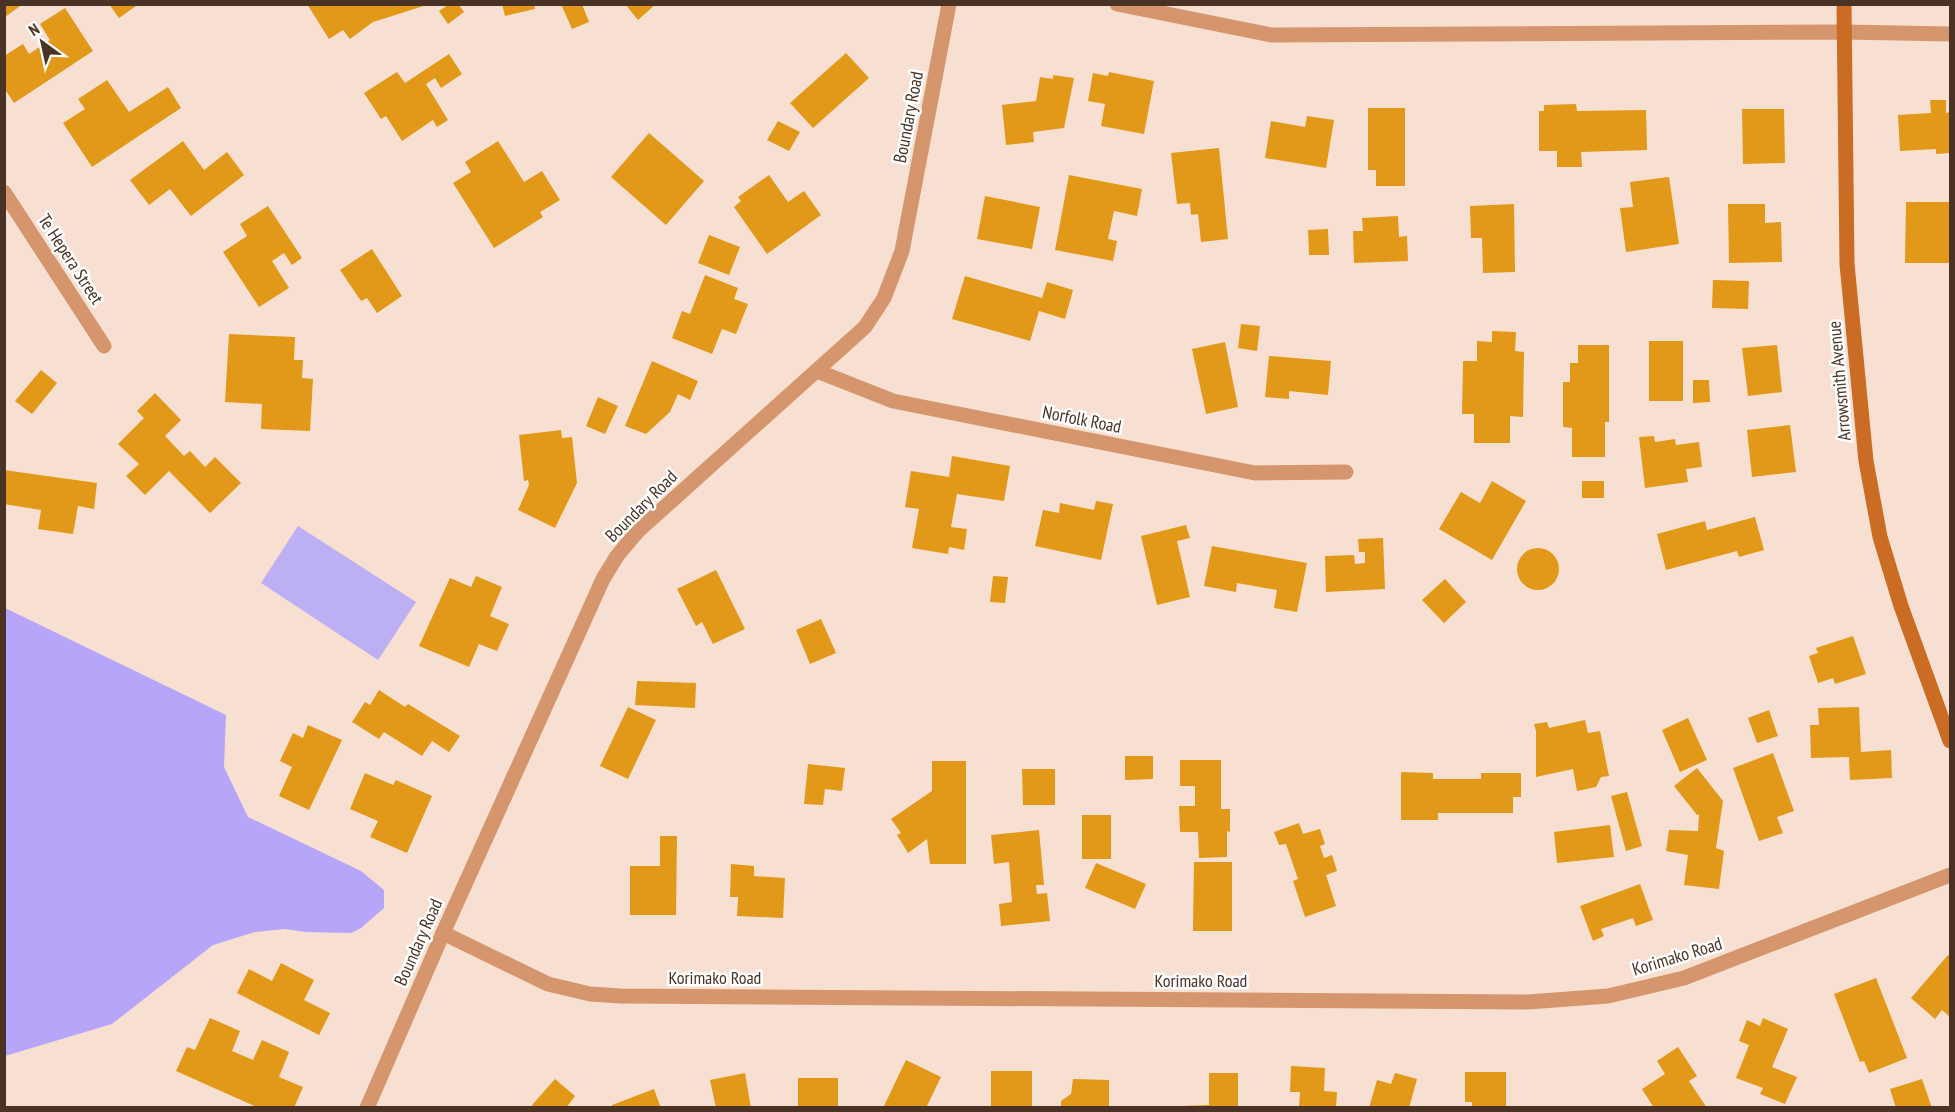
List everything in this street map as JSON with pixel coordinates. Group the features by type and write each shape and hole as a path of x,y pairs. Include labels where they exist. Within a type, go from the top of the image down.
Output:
{"street":[{"name":"Boundary Road","path":"367,1107 603,579 617,556 638,531 865,327 884,298 902,250 949,4"},
{"path":"1117,4 1271,35 1844,32 1950,34"},
{"name":"Arrowsmith Avenue","path":"1844,4 1847,264 1866,461 1880,537 1901,606 1946,719 1950,741"},
{"name":"Te Hepera Street","path":"4,192 104,346"},
{"name":"Norfolk Road","path":"817,371 893,400 1255,473 1346,472"},
{"name":"Korimako Road","path":"443,933 548,984 590,994 621,996 1528,1002 1608,996 1684,978 1950,875"}],"shaded area":[{"path":"298,526 416,602 378,660 261,583"},
{"path":"5,608 226,715 224,767 248,817 361,871 384,890 384,908 361,928 351,933 285,929 255,932 213,945 112,1024 5,1056"}],"building":[{"path":"5,4 23,4 5,17"},
{"path":"109,4 139,4 119,18"},
{"path":"307,4 427,5 373,22 350,39 343,30 329,39"},
{"path":"502,4 534,4 535,9 505,16"},
{"path":"561,4 582,4 589,22 572,29"},
{"path":"625,4 656,4 638,20"},
{"path":"448,5 459,5 464,12 448,24 439,11"},
{"path":"65,8 93,51 14,103 4,88 4,56 23,44 29,54 50,40 40,24"},
{"path":"846,53 869,78 813,128 790,103"},
{"path":"449,54 462,74 441,88 435,78 426,84 448,120 437,127 433,120 402,141 386,116 381,119 364,93 397,72 405,83"},
{"path":"1109,72 1154,81 1144,134 1101,126 1105,104 1088,101 1093,73 1108,76"},
{"path":"1053,75 1074,78 1064,128 1033,132 1034,142 1006,145 1002,105 1036,101 1040,77 1053,79"},
{"path":"107,80 129,112 168,87 181,108 92,167 63,123 85,109 78,99"},
{"path":"1930,100 1946,100 1946,113 1950,112 1950,153 1936,154 1936,149 1900,151 1898,115 1931,113"},
{"path":"1576,104 1577,111 1646,110 1647,150 1581,152 1582,167 1557,167 1557,151 1539,151 1539,111 1544,111 1544,105"},
{"path":"1368,108 1405,108 1405,186 1376,186 1376,170 1368,170"},
{"path":"1742,109 1784,109 1785,163 1743,164"},
{"path":"1307,116 1334,120 1326,168 1265,158 1271,121 1305,127"},
{"path":"778,121 800,132 789,151 767,140"},
{"path":"649,133 704,181 666,225 611,177"},
{"path":"183,141 204,170 227,152 244,175 191,216 170,189 149,205 130,180"},
{"path":"498,141 524,182 542,171 560,200 540,212 543,217 494,248 453,183 471,172 465,162"},
{"path":"1219,148 1228,239 1201,242 1198,214 1191,215 1190,203 1177,204 1171,153"},
{"path":"769,175 788,202 804,191 821,215 767,254 734,207 741,201 738,197"},
{"path":"1069,175 1142,189 1137,216 1114,211 1108,239 1117,241 1113,261 1055,250"},
{"path":"1669,177 1679,244 1626,252 1620,208 1633,207 1630,182"},
{"path":"985,196 1040,207 1032,249 977,239"},
{"path":"1906,202 1950,202 1950,263 1905,263"},
{"path":"1514,204 1515,272 1483,273 1482,238 1471,238 1470,206"},
{"path":"1728,204 1765,204 1765,223 1781,222 1782,262 1729,263"},
{"path":"268,206 302,258 292,265 284,253 272,261 289,288 259,307 223,252 247,236 240,224"},
{"path":"1398,216 1399,237 1407,236 1408,261 1354,263 1353,231 1363,231 1362,218"},
{"path":"1328,229 1329,255 1309,255 1308,230"},
{"path":"709,235 740,247 729,275 698,263"},
{"path":"372,249 402,296 377,313 367,298 361,301 340,270"},
{"path":"705,275 738,288 734,299 748,304 736,334 722,329 712,354 672,338 682,311 690,314"},
{"path":"965,276 1042,298 1047,282 1073,290 1065,319 1039,311 1030,341 952,319"},
{"path":"1713,280 1749,281 1748,309 1712,308"},
{"path":"1241,324 1260,326 1257,351 1238,348"},
{"path":"1492,331 1516,332 1515,351 1524,352 1523,417 1510,416 1510,443 1474,443 1474,414 1462,414 1463,361 1477,361 1477,341 1492,342"},
{"path":"229,334 295,337 294,360 303,360 302,378 313,379 310,431 261,429 262,404 225,402"},
{"path":"1649,341 1683,341 1683,401 1649,401"},
{"path":"1225,342 1238,407 1206,414 1192,349"},
{"path":"1578,345 1609,345 1609,422 1605,422 1605,457 1572,457 1572,428 1563,427 1563,382 1570,382 1570,363 1578,363"},
{"path":"1777,345 1782,392 1748,396 1742,348"},
{"path":"1269,356 1331,361 1328,395 1289,391 1289,399 1265,397"},
{"path":"652,361 698,381 690,400 678,394 670,412 646,434 625,426"},
{"path":"41,370 57,383 32,414 15,401"},
{"path":"1693,380 1709,380 1710,402 1693,403"},
{"path":"155,393 181,420 165,436 184,456 190,451 205,467 215,457 241,483 210,513 169,471 145,495 126,476 139,464 118,444 144,418 137,411"},
{"path":"598,397 618,406 605,434 586,426"},
{"path":"1790,425 1796,472 1752,477 1747,430"},
{"path":"561,430 562,438 572,437 577,483 555,528 518,510 529,485 528,480 524,481 519,435"},
{"path":"1654,436 1655,442 1675,439 1676,445 1699,442 1702,467 1686,469 1688,482 1645,488 1639,437"},
{"path":"952,456 1010,466 1004,501 957,494 951,527 967,529 964,550 949,547 948,554 912,548 919,509 905,507 911,471 949,477"},
{"path":"4,470 97,483 94,509 78,506 73,534 38,529 41,510 4,504"},
{"path":"1492,481 1526,501 1492,560 1439,529 1461,492 1480,503"},
{"path":"1582,481 1604,481 1604,498 1582,498"},
{"path":"1096,501 1113,504 1101,560 1035,546 1043,510 1059,513 1060,503 1094,510"},
{"path":"1755,517 1764,550 1739,557 1737,551 1666,570 1657,534 1705,521 1707,530"},
{"path":"1186,525 1190,538 1177,541 1190,597 1157,605 1141,536"},
{"path":"1383,538 1385,589 1326,592 1325,556 1354,555 1355,564 1365,563 1365,552 1359,552 1358,539"},
{"path":"1212,546 1307,563 1297,612 1274,608 1277,590 1237,583 1236,592 1204,586"},
{"path":"1538,548 1546,549 1553,554 1558,561 1558,577 1553,584 1546,589 1538,590 1530,589 1523,584 1518,577 1517,569 1518,561 1523,554 1530,549"},
{"path":"716,570 745,629 713,644 702,622 696,626 677,589"},
{"path":"476,576 502,587 490,616 509,624 497,651 479,644 469,667 419,646 450,578 471,587"},
{"path":"993,576 1008,577 1005,603 990,602"},
{"path":"1445,579 1466,602 1444,623 1422,600"},
{"path":"821,619 836,653 810,664 796,630"},
{"path":"1853,636 1866,674 1835,684 1833,678 1818,683 1809,656 1818,653 1816,648"},
{"path":"637,681 696,683 695,708 635,705"},
{"path":"379,690 405,707 408,704 460,736 449,752 432,741 422,756 384,732 379,739 352,722 365,702 370,705"},
{"path":"628,707 656,720 628,779 600,766"},
{"path":"1859,707 1861,752 1891,750 1892,778 1850,780 1849,757 1811,758 1810,725 1819,725 1818,708"},
{"path":"1769,710 1778,736 1757,743 1748,718"},
{"path":"1688,718 1707,760 1680,772 1662,730"},
{"path":"1585,720 1588,733 1600,731 1609,776 1601,777 1596,787 1577,791 1573,769 1536,777 1534,724 1547,722 1549,728"},
{"path":"308,725 342,740 309,810 279,796 292,767 280,761 293,733 303,738"},
{"path":"1773,753 1794,811 1777,817 1783,833 1759,841 1733,768"},
{"path":"1125,756 1153,756 1153,779 1125,780"},
{"path":"1180,760 1221,760 1221,809 1230,809 1227,857 1199,858 1198,832 1180,832 1179,806 1195,806 1195,786 1180,786"},
{"path":"932,761 966,761 966,864 930,864 927,839 908,853 897,835 901,833 891,819 932,791"},
{"path":"808,764 845,768 842,791 825,789 823,805 804,804"},
{"path":"1697,768 1723,801 1716,848 1724,851 1719,889 1684,885 1688,855 1666,851 1669,830 1698,831 1699,814 1697,815 1674,786"},
{"path":"1022,769 1055,769 1055,805 1023,805"},
{"path":"1401,772 1433,773 1433,779 1481,779 1481,773 1521,773 1521,797 1513,797 1513,813 1438,813 1438,820 1401,820"},
{"path":"365,773 393,785 396,780 432,796 407,853 370,837 378,821 350,809"},
{"path":"1627,792 1642,846 1626,851 1611,796"},
{"path":"1082,815 1111,815 1111,859 1082,859"},
{"path":"1299,823 1303,834 1320,829 1325,844 1320,846 1324,858 1332,855 1337,871 1326,875 1336,906 1305,917 1293,881 1298,879 1286,844 1279,845 1274,832"},
{"path":"1610,825 1614,857 1557,863 1554,832"},
{"path":"1039,830 1044,885 1036,885 1037,894 1047,893 1050,921 1001,926 999,904 1012,902 1009,862 994,864 991,835"},
{"path":"660,836 677,836 676,915 630,915 630,866 660,866"},
{"path":"1194,862 1232,862 1232,931 1193,931"},
{"path":"1096,863 1146,884 1135,909 1085,888"},
{"path":"731,864 754,866 754,876 785,878 783,918 737,916 738,897 730,897"},
{"path":"1640,884 1653,920 1636,926 1633,918 1601,929 1604,936 1593,941 1580,906"},
{"path":"1948,955 1950,957 1950,1017 1942,1010 1935,1019 1911,998"},
{"path":"281,963 314,980 304,1000 330,1013 319,1035 237,993 249,969 272,981"},
{"path":"1876,978 1907,1058 1869,1073 1864,1061 1860,1062 1834,994"},
{"path":"210,1018 240,1031 232,1051 253,1060 262,1040 289,1052 279,1077 303,1087 294,1108 259,1108 176,1071 187,1047 195,1050"},
{"path":"1763,1018 1788,1029 1772,1067 1797,1077 1785,1104 1760,1094 1763,1088 1736,1078 1749,1045 1739,1041 1747,1020 1760,1026"},
{"path":"1678,1047 1697,1076 1689,1081 1707,1108 1654,1108 1642,1089 1665,1074 1657,1061"},
{"path":"906,1060 941,1077 926,1108 883,1108"},
{"path":"1291,1066 1325,1068 1324,1091 1337,1092 1336,1108 1299,1108 1300,1092 1290,1092"},
{"path":"991,1071 1032,1071 1032,1108 991,1108"},
{"path":"1465,1072 1506,1072 1506,1108 1472,1108 1472,1102 1465,1102"},
{"path":"745,1073 751,1108 716,1108 710,1080"},
{"path":"1209,1073 1238,1073 1238,1108 1180,1108 1180,1106 1209,1105"},
{"path":"1395,1073 1417,1079 1409,1108 1369,1108 1377,1080 1391,1084"},
{"path":"798,1078 838,1078 838,1108 798,1108"},
{"path":"555,1079 575,1096 566,1108 534,1108 532,1105"},
{"path":"1073,1079 1109,1080 1109,1108 1061,1108 1061,1101 1071,1094"},
{"path":"1922,1079 1932,1108 1896,1108 1890,1089"},
{"path":"654,1089 661,1108 613,1108 612,1105"}]}
